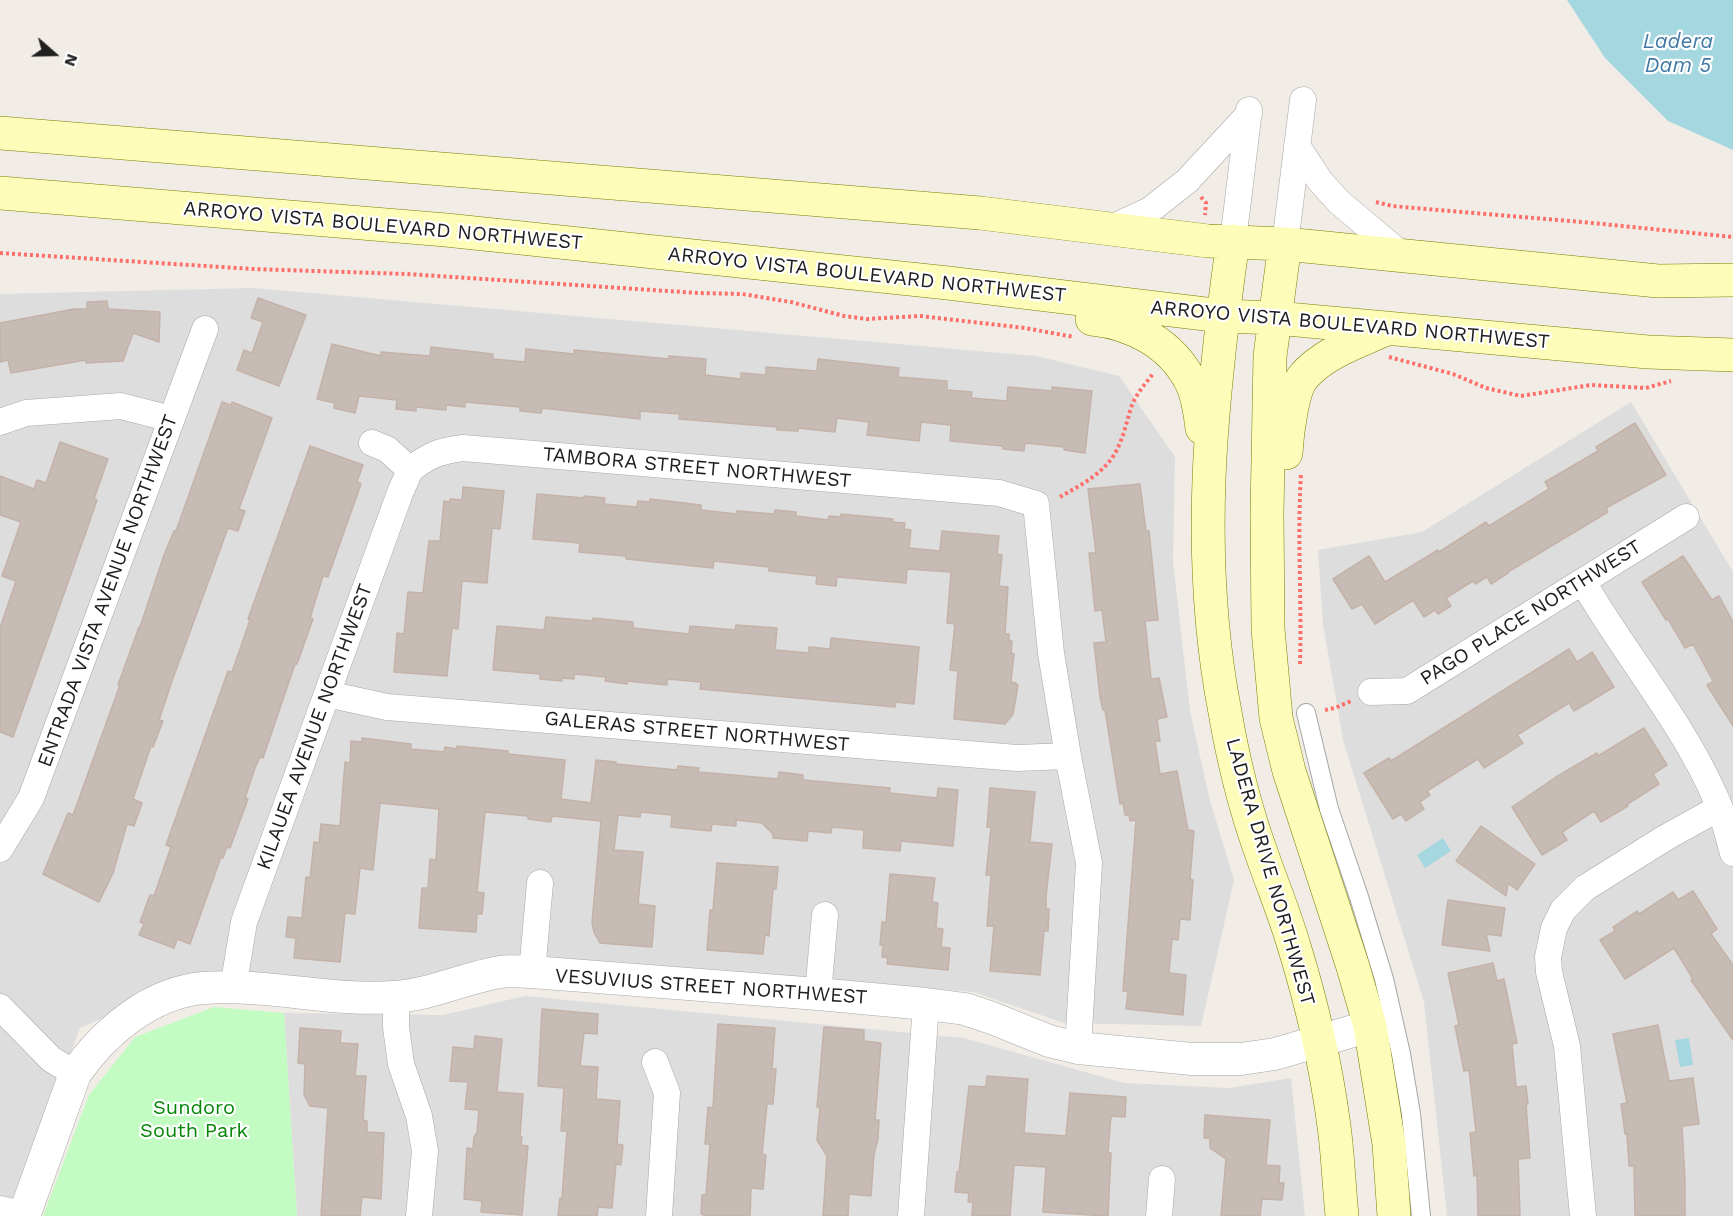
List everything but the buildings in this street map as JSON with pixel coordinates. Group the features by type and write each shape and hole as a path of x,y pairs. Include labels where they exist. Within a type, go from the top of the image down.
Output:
{"main road":[{"path":"0,133 980,213 1208,240 1285,244 1658,281 1733,280"},
{"name":"ARROYO VISTA BOULEVARD NORTHWEST","path":"0,193 446,230 948,283 1222,316 1276,318 1388,342 1733,355"},
{"name":"LADERA DRIVE NORTHWEST","path":"1233,241 1222,316 1208,459 1207,555 1210,609 1225,714 1260,849 1294,946 1319,1042 1334,1126 1342,1216"},
{"path":"1285,244 1270,356 1268,629 1276,718 1289,771 1370,1026 1389,1144 1394,1216"},
{"path":"948,283 978,304 1130,326 1165,348 1182,366 1192,384 1208,459"},
{"path":"1267,551 1280,517 1289,418 1302,377 1333,353 1388,342"}],"street":[{"path":"1285,244 1303,100"},
{"path":"1110,229 1150,210 1187,181 1249,109 1233,241"},
{"path":"1297,146 1320,181 1338,202 1402,256"},
{"name":"ENTRADA VISTA AVENUE NORTHWEST","path":"0,849 31,798 205,328"},
{"path":"0,422 26,413 121,406 171,419"},
{"path":"372,443 387,448 410,470"},
{"name":"TAMBORA STREET NORTHWEST","path":"410,470 425,458 442,450 463,448 999,493 1048,501"},
{"name":"KILAUEA AVENUE NORTHWEST","path":"233,988 244,922 410,470"},
{"path":"1048,501 1052,653 1068,756 1089,863 1078,1048"},
{"name":"PAGO PLACE NORTHWEST","path":"1371,692 1407,691 1686,518"},
{"path":"1583,582 1646,676 1700,768 1719,808 1733,853"},
{"name":"GALERAS STREET NORTHWEST","path":"327,694 399,708 1017,759 1068,756"},
{"path":"1306,713 1329,809 1384,979 1401,1054 1411,1114 1421,1216"},
{"path":"1583,1216 1567,1046 1549,972 1548,957 1554,928 1563,910 1585,888 1656,843 1719,808"},
{"path":"532,972 540,883"},
{"path":"818,994 825,915"},
{"name":"VESUVIUS STREET NORTHWEST","path":"16,1213 75,1074 87,1056 104,1039 143,1008 180,992 202,988 233,988 360,999 429,992 479,976 503,972 532,972 927,1004 965,1009 1049,1041 1078,1048 1138,1055 1241,1059 1275,1054 1370,1026"},
{"path":"396,997 396,1027 401,1064 418,1116 425,1151 419,1216"},
{"path":"911,1216 927,1004"},
{"path":"0,1007 51,1059 75,1074"},
{"path":"655,1062 667,1093 659,1216"},
{"path":"1159,1216 1161,1179"}],"path":[{"path":"1197,192 1206,203 1205,216"},
{"path":"1373,202 1392,206 1733,237"},
{"path":"0,253 253,269 407,274 742,294 867,319 920,316 1083,337"},
{"path":"1388,342 1486,388 1521,396 1591,385 1646,388 1680,378"},
{"path":"1048,501 1102,470 1113,457 1120,444 1133,403 1154,372"},
{"path":"1300,674 1301,616 1298,543 1302,465"},
{"path":"1306,713 1335,708 1371,692"}],"shaded area":[{"path":"253,288 1036,356 1119,376 1175,457 1173,562 1190,711 1209,797 1234,880 1201,1026 1064,1023 973,992 767,974 476,961 385,986 209,971 80,1028 8,1216 0,1216 0,294"},
{"path":"1631,402 1733,572 1733,1216 1447,1216 1424,1002 1343,740 1323,624 1318,550 1422,532"},
{"path":"525,996 964,1038 1124,1083 1229,1088 1291,1078 1305,1216 297,1216 284,1013 443,1015"}],"green space":[{"name":"Sundoro South Park","path":"214,1007 284,1013 297,1216 43,1216 89,1095 135,1037"}],"water":[{"name":"Ladera Dam 5","path":"1567,0 1733,0 1733,150 1668,121 1605,58"},
{"path":"1443,838 1451,851 1425,868 1417,855"},
{"path":"1689,1038 1693,1065 1680,1067 1675,1040"}]}
